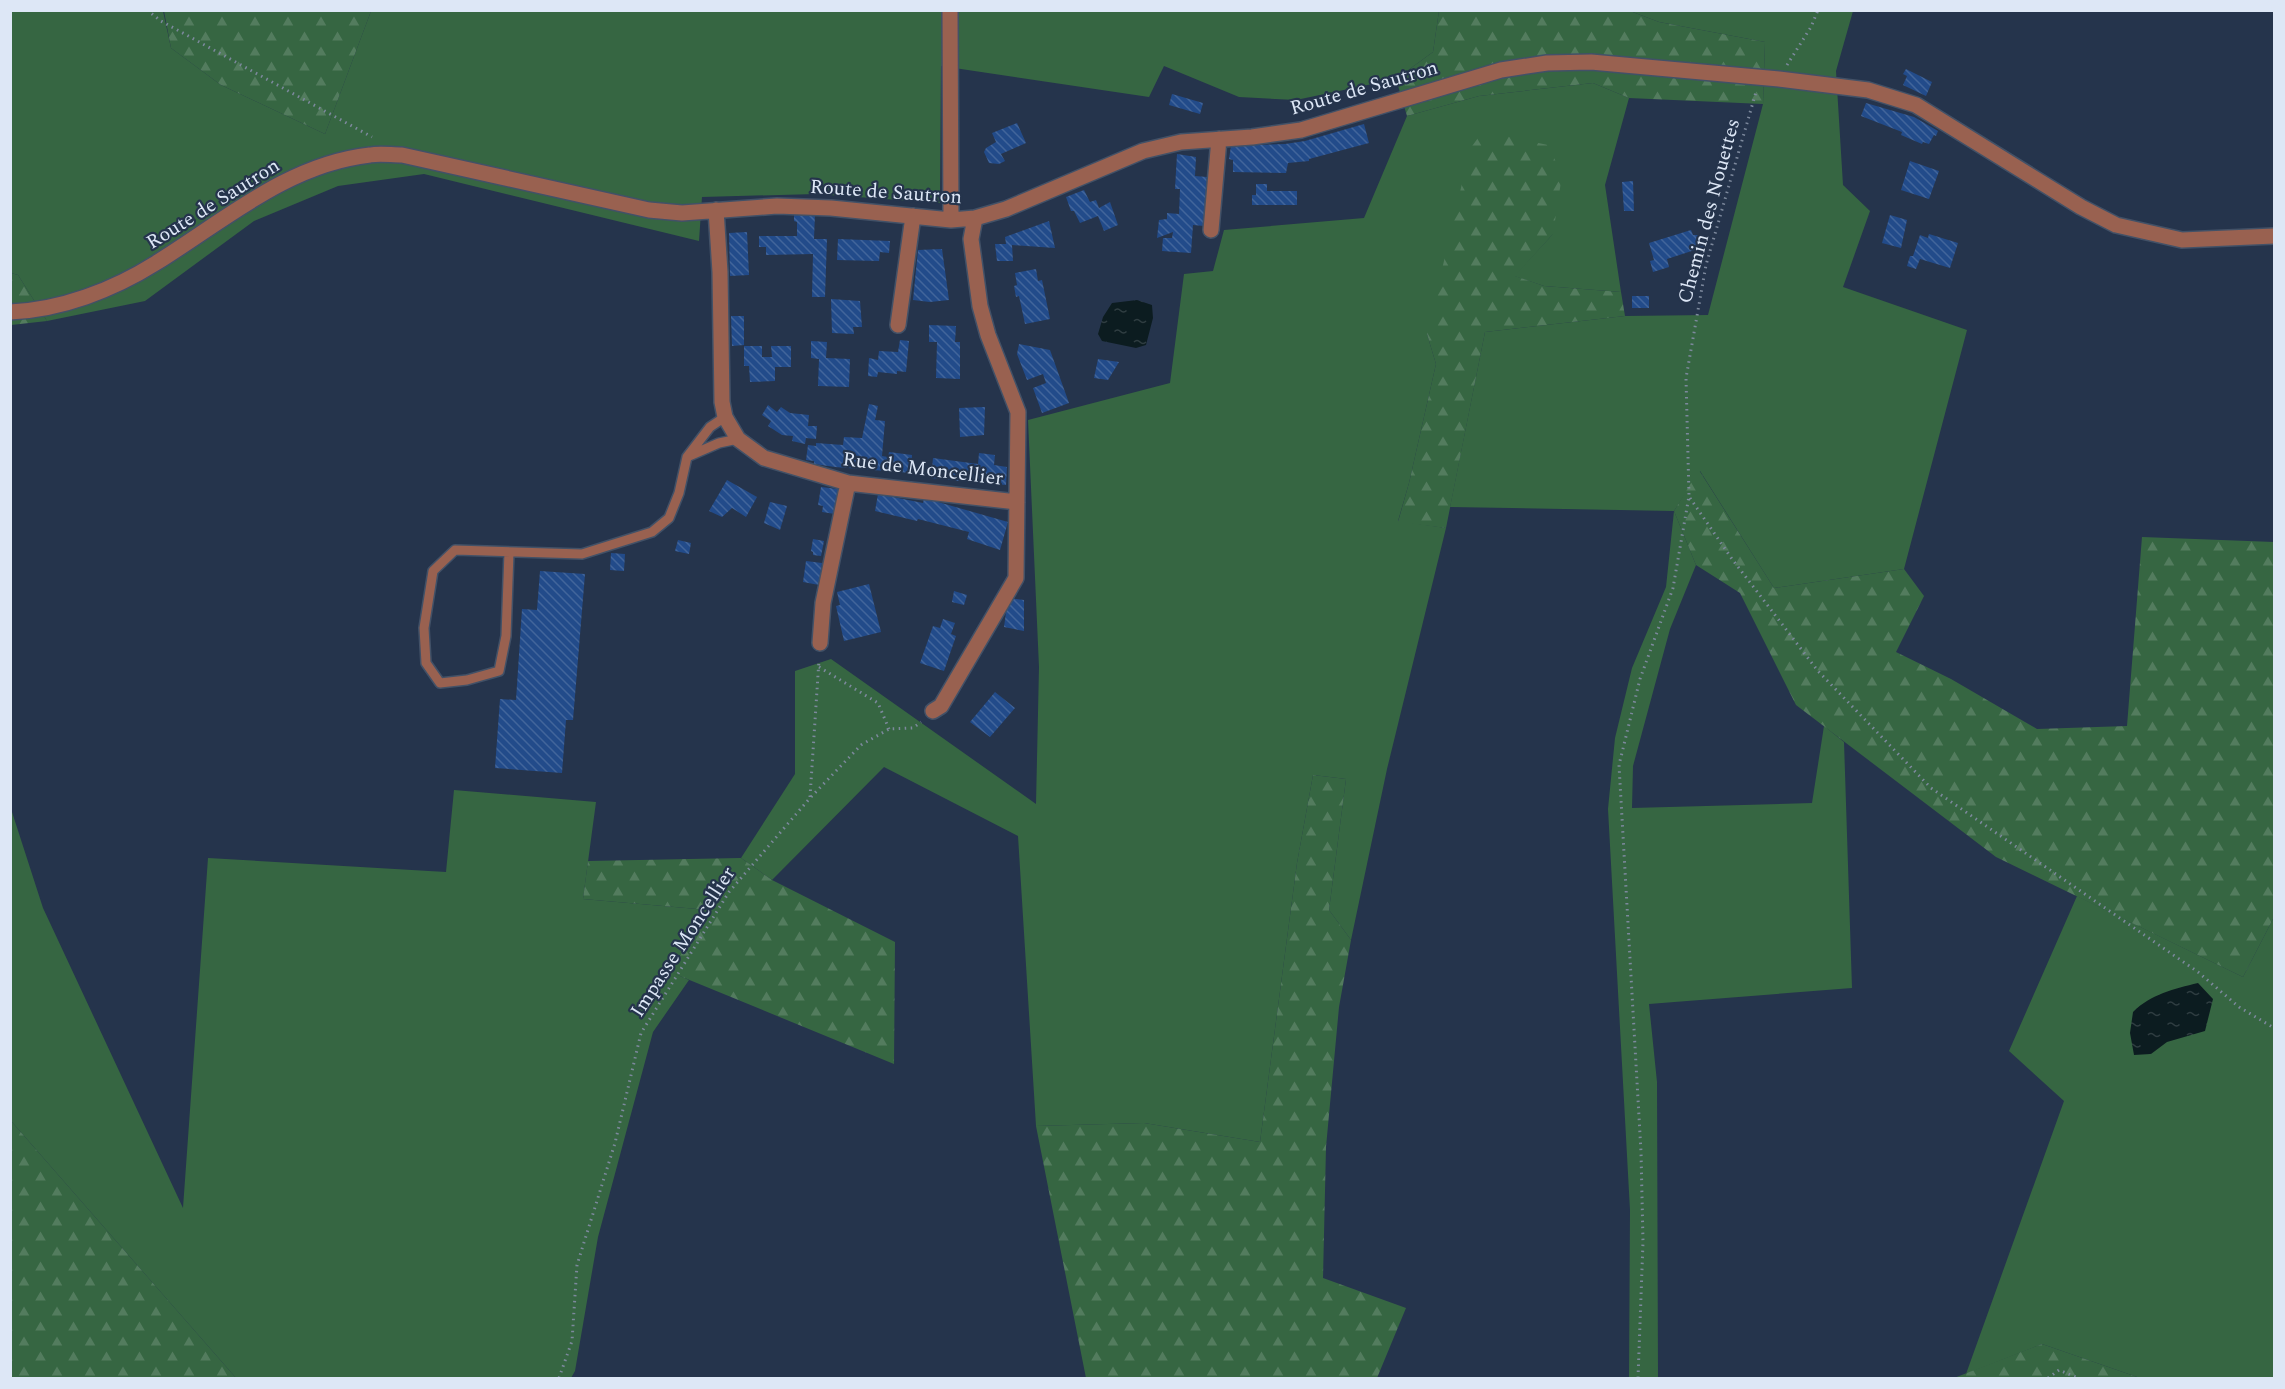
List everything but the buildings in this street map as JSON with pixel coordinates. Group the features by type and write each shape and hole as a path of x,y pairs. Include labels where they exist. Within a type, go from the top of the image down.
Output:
{"street":[{"path":"950,10 951,220"},
{"name":"Route de Sautron","path":"10,312 54,307 113,287 155,264 278,185 328,163 371,154 402,155 649,210 682,213 777,206 831,208 951,220 975,218 1006,209 1143,151 1181,142 1301,130 1492,72 1547,63 1591,62 1638,65 1868,90 1916,105 2081,207 2116,225 2182,240 2274,236"},
{"path":"1211,230 1220,139"},
{"name":"Rue de Moncellier","path":"716,210 720,272 722,402 725,417 738,439 764,458 848,483 1017,502 1018,412 988,335 980,306 971,239 975,218"},
{"path":"898,325 913,216"},
{"path":"820,643 823,603 848,483"},
{"path":"933,711 941,706 1016,578 1017,502"}],"lane":[{"path":"509,552 506,636 498,671 467,680 440,683 426,663 424,628 433,571 455,550 582,554 652,532 669,518 679,493 687,457 710,427 725,417"},
{"path":"687,457 719,442 738,439"}],"path":[{"path":"147,10 161,21 373,138"},
{"path":"1779,79 1811,27 1818,10"},
{"name":"Chemin des Nouettes","path":"1638,1378 1643,1242 1641,1152 1619,765 1640,679 1673,588 1689,496 1686,378 1706,265 1760,78"},
{"path":"1689,496 1732,559 1818,671 1931,788 2198,972 2239,1007 2274,1028"},
{"path":"810,798 820,643"},
{"path":"819,667 878,703 889,729"},
{"name":"Impasse Moncellier","path":"559,1378 573,1341 577,1265 615,1143 641,1033 729,892 810,798 861,745 889,729 913,728 933,711"},
{"path":"2048,1378 2059,1370 2078,1378"}],"green space":[{"path":"164,10 371,11 325,134 221,85 171,48"},
{"path":"11,11 163,11 171,48 221,85 325,134 371,11 1439,11 1433,52 1396,79 1296,100 1239,97 1164,66 1149,97 941,66 940,203 816,194 702,197 699,241 424,174 338,186 254,221 145,301 47,321 18,275 11,273"},
{"path":"1439,11 1630,11 1659,22 1765,42 1763,104 1629,98 1593,83 1479,96 1407,116 1396,79 1433,52"},
{"path":"1630,11 1853,11 1836,71 1843,185 1870,211 1843,287 1967,330 1904,569 1774,588 1700,471 1674,511 1450,507 1485,332 1625,316 1708,315 1763,104 1765,42 1659,22"},
{"path":"1593,83 1629,98 1605,185 1621,292 1544,286 1514,276 1553,234 1427,334 1436,364 1398,521 1446,528 1387,769 1351,940 1329,910 1346,779 1313,775 1297,863 1260,1142 1144,1123 1036,1126 1018,836 884,767 772,880 741,858 795,774 795,671 831,659 1036,804 1039,667 1028,420 1170,383 1184,274 1213,271 1224,230 1364,218 1407,116 1479,96"},
{"path":"1501,135 1548,145 1562,175 1553,234 1515,276 1544,286 1621,292 1625,316 1485,332 1446,528 1398,522 1436,364 1427,334 1470,149 1478,138"},
{"path":"11,273 18,275 47,321 11,325"},
{"path":"1699,470 1774,588 1904,569 1924,596 1896,652 1951,679 2037,729 2127,726 2142,537 2274,542 2274,917 2243,977 1996,857 1796,705 1740,593 1696,565 1674,511"},
{"path":"1674,511 1696,565 1670,629 1633,766 1632,808 1812,803 1824,726 1844,742 1852,988 1649,1004 1657,1082 1658,1378 1629,1378 1630,1210 1608,809 1615,738 1632,668 1666,587"},
{"path":"10,748 12,812 43,908 183,1208 208,858 446,872 454,790 596,802 583,899 709,910 671,972 689,980 653,1032 598,1237 575,1371 571,1378 236,1378 11,1121"},
{"path":"1313,775 1346,779 1329,910 1351,940 1339,1007 1326,1147 1323,1278 1406,1308 1377,1378 1086,1378 1036,1126 1144,1123 1260,1142 1297,863"},
{"path":"741,858 772,880 895,942 894,1064 670,972 709,910 583,899 588,861"},
{"path":"2077,896 2243,977 2274,917 2274,1378 2140,1378 2042,1344 1966,1374 2064,1101 2009,1051"},
{"path":"11,1121 236,1378 11,1378"},
{"path":"2042,1344 2140,1378 1954,1378"}],"water":[{"path":"1137,300 1152,305 1153,318 1146,345 1136,348 1102,341 1098,334 1103,317 1112,303"},
{"path":"2198,983 2213,999 2205,1031 2167,1042 2151,1054 2134,1055 2130,1033 2133,1012 2155,996"}]}
